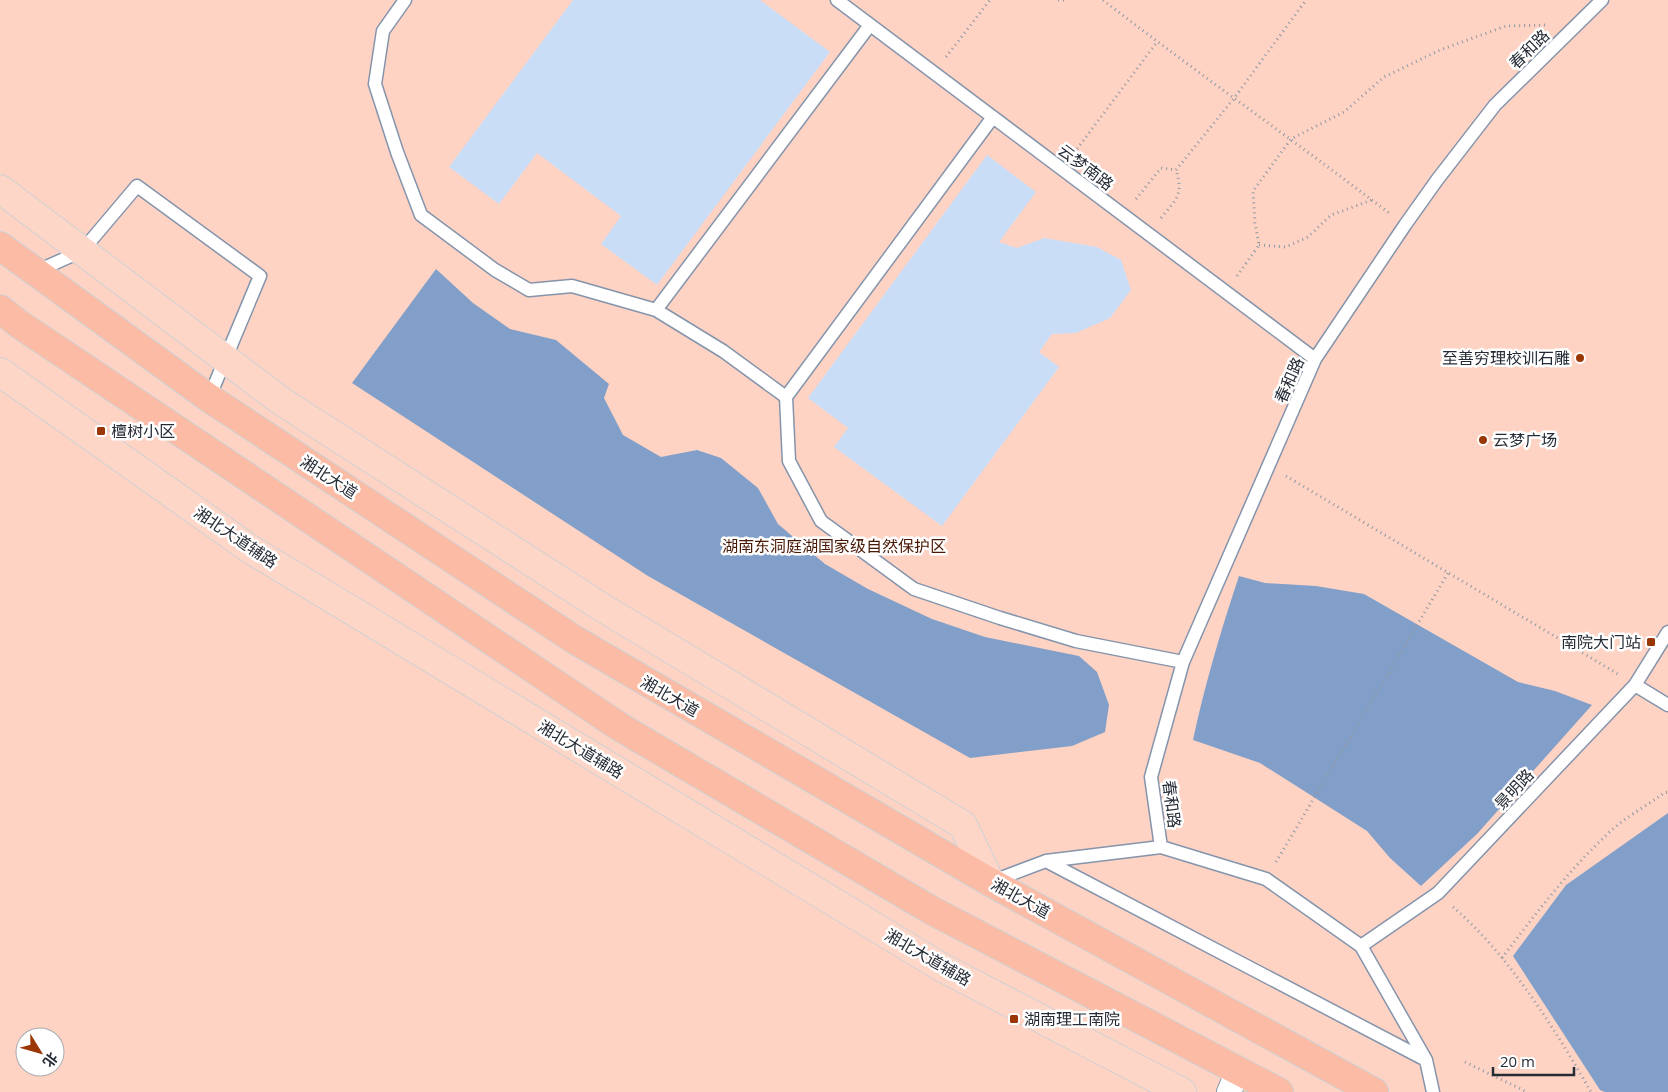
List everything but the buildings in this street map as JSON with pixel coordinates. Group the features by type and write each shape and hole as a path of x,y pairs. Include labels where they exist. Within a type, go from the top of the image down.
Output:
{"highway":[{"name":"湘北大道","path":"0,246 209,398 575,640 990,882 1374,1092"},
{"path":"0,309 27,330 620,727 931,910 1234,1081 1279,1092"}],"main road":[{"path":"0,189 281,401 603,608 962,825 990,882"},
{"name":"湘北大道辅路","path":"0,372 259,554 944,968 1182,1092"}],"lane":[{"path":"405,0 383,31 375,84 397,152 421,215 495,270 529,290 572,286 656,310 723,351 786,397"},
{"name":"云梦南路","path":"837,0 1315,359"},
{"name":"春和路","path":"1161,847 1151,777 1183,662 1315,359 1405,225 1495,105 1602,0"},
{"path":"656,310 870,24"},
{"path":"994,117 786,397 789,461 820,521 914,589 1000,618 1076,640 1183,662"},
{"path":"35,272 82,251 137,186 260,276 209,398"},
{"name":"景明路","path":"1361,946 1438,893 1636,685 1668,632"},
{"path":"1636,685 1668,705"},
{"path":"990,882 1046,861 1161,847 1266,879 1361,946 1426,1060 1433,1092"},
{"path":"1046,861 1426,1060"}],"path":[{"path":"934,73 990,0"},
{"path":"1058,0 1066,0"},
{"path":"1103,0 1157,42 1292,138 1405,225"},
{"path":"1176,170 1235,97 1306,0"},
{"path":"1225,292 1259,245 1255,223 1253,191 1292,138 1344,112 1384,76 1440,50 1506,26 1578,24"},
{"path":"1062,169 1157,42"},
{"path":"1124,216 1161,168 1176,170"},
{"path":"1148,234 1178,195 1180,184 1176,170"},
{"path":"1259,245 1286,247 1308,237 1331,216 1372,200"},
{"path":"1269,466 1636,685"},
{"path":"1266,879 1448,573"},
{"path":"1502,958 1574,868 1616,827 1668,792"},
{"path":"1438,893 1464,916 1502,958 1540,1009 1591,1092"},
{"path":"1464,1062 1527,1092"}],"green space":[{"name":"湖南东洞庭湖国家级自然保护区","path":"0,0 1668,0 1668,1092 0,1092"}],"water":[{"path":"436,269 473,303 510,329 556,340 609,384 604,398 623,435 661,457 697,450 721,458 758,488 778,524 825,564 868,589 932,619 985,637 1079,656 1097,672 1109,705 1105,732 1072,746 970,758 648,576 352,383"},
{"path":"1239,576 1265,583 1316,586 1364,594 1518,682 1555,691 1592,705 1477,834 1421,886 1390,858 1367,831 1260,763 1193,740 1214,657"},
{"path":"1668,813 1668,1092 1605,1092 1600,1090 1513,956 1566,885"}],"place":[{"name":"至善穷理校训石雕","path":"1580,358"},
{"name":"檀树小区","path":"101,431"},
{"name":"云梦广场","path":"1483,440"},
{"name":"南院大门站","path":"1651,642"},
{"name":"湖南理工南院","path":"1014,1019"}]}
